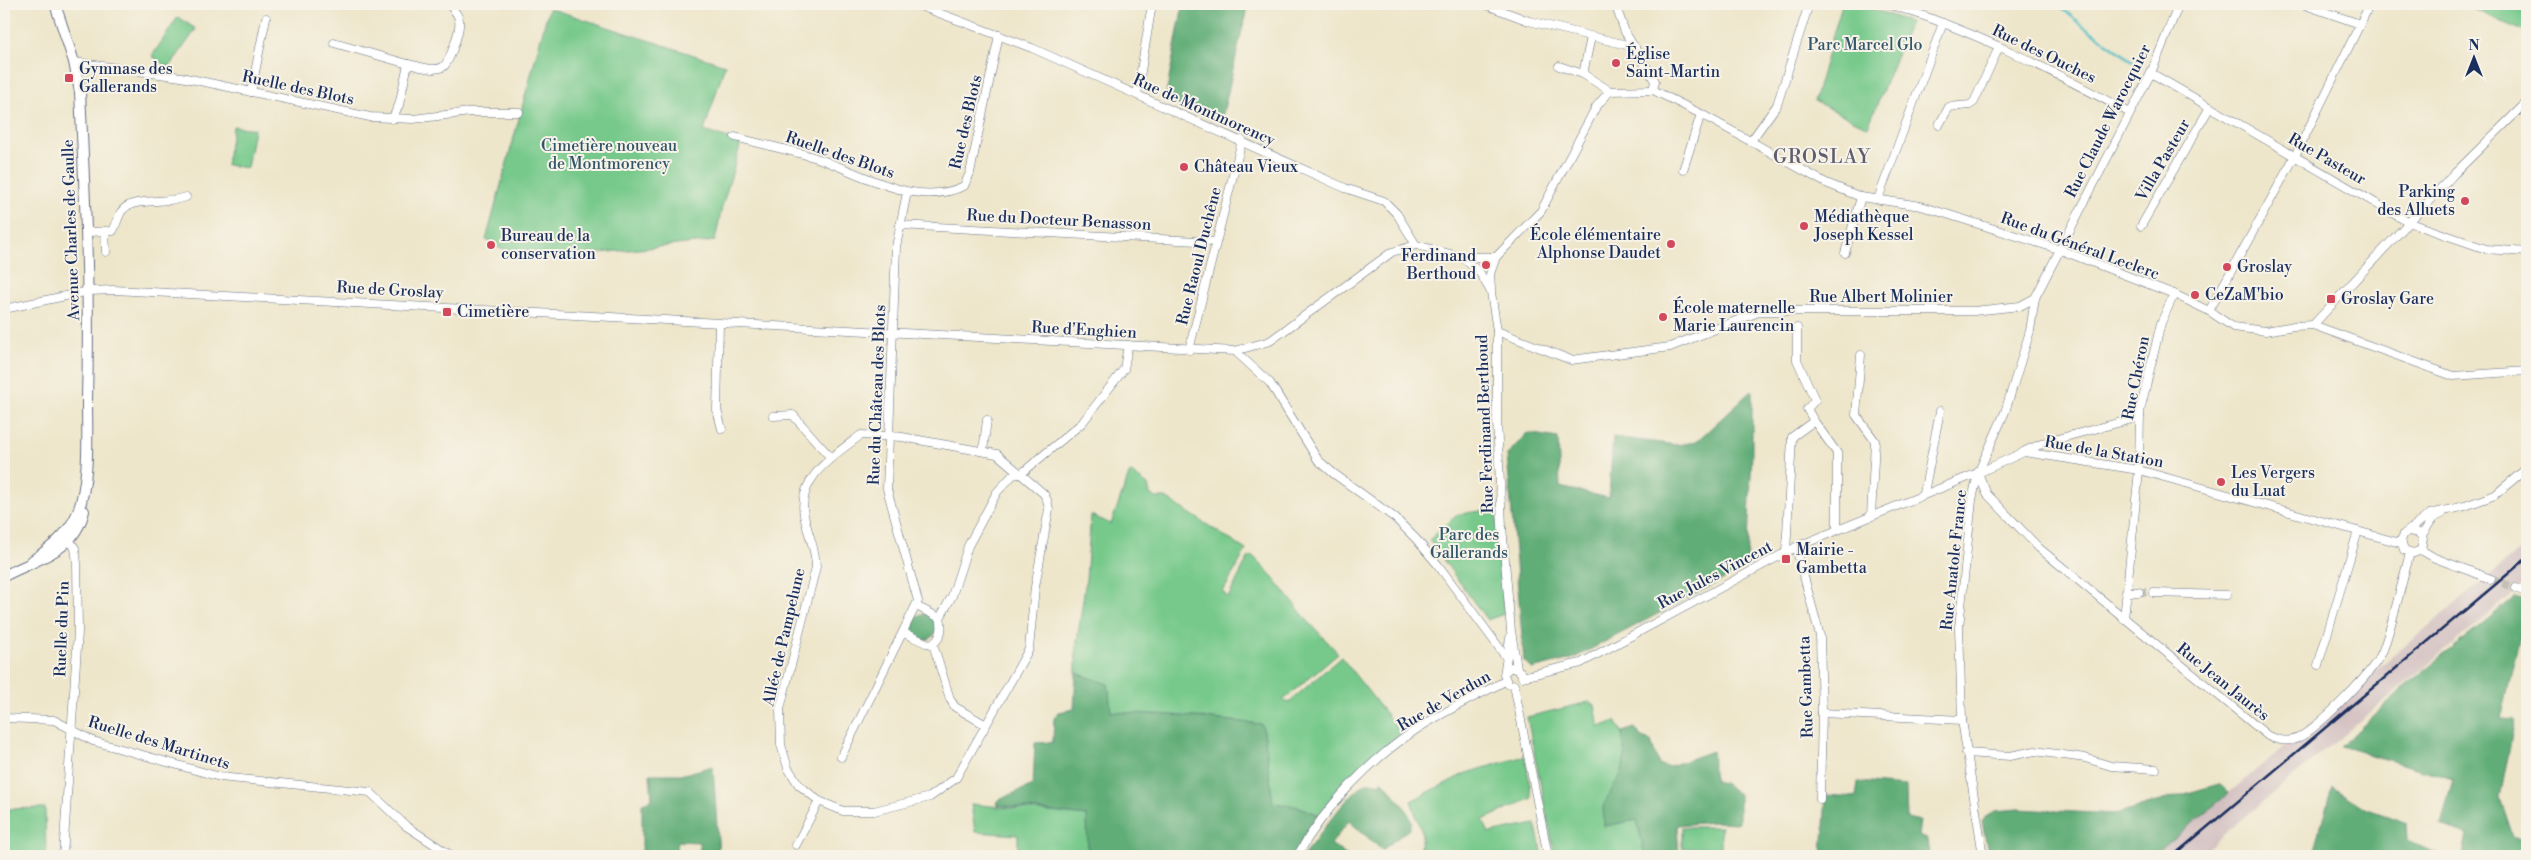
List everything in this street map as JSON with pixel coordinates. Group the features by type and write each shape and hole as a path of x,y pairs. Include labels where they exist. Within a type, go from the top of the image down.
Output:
{"main road":[{"name":"Avenue Charles de Gaulle","path":"55,4 74,62 80,92 88,232 86,504 80,525 67,538"},
{"path":"4,576 32,561 67,538"}],"street":[{"path":"334,43 408,64 434,69 442,67 449,62 460,24 456,12 448,4"},
{"name":"Rue de Montmorency","path":"915,4 999,36 1137,95 1242,140 1345,188 1384,201 1397,214 1416,245"},
{"path":"1137,95 1152,4"},
{"path":"1484,4 1529,21 1591,38 1635,47"},
{"path":"1615,4 1625,32 1655,81 1653,90"},
{"path":"1751,141 1777,106 1809,4"},
{"name":"Rue des Ouches","path":"1888,4 1943,23 2055,72 2130,114"},
{"name":"Rue Claude Warocquier","path":"2058,250 2151,73 2178,4"},
{"path":"2302,4 2360,24"},
{"path":"2209,311 2295,156 2370,4"},
{"path":"251,92 266,18"},
{"path":"1878,199 1943,23"},
{"name":"Rue des Blots","path":"907,192 949,193 964,186 970,173 999,36"},
{"path":"1583,74 1591,38"},
{"path":"1939,125 1949,107 1970,105 1974,102 1999,47"},
{"name":"Ruelle des Blots","path":"74,62 181,77 370,117 392,119 470,112 519,112"},
{"path":"392,119 399,104 408,64"},
{"path":"1491,292 1490,274 1496,257 1541,211 1596,107 1610,91 1583,74 1559,66"},
{"name":"Rue Pasteur","path":"2151,73 2408,222 2486,249 2527,252"},
{"name":"Rue du Général Leclerc","path":"1610,91 1653,90 1701,114 1826,183 1860,196 1920,206 2058,250 2174,294 2209,311 2233,327 2266,332 2294,326 2313,325 2453,376 2527,371"},
{"path":"2313,325 2408,222 2527,102"},
{"name":"Villa Pasteur","path":"2141,226 2210,107"},
{"path":"1683,170 1701,114"},
{"name":"Ruelle des Blots","path":"735,138 811,156 907,192"},
{"name":"Rue Raoul Duchêne","path":"1189,350 1242,140"},
{"name":"Rue du Château des Blots","path":"907,192 896,247 887,490 918,601 916,606"},
{"path":"1845,253 1860,196"},
{"path":"88,232 113,231 122,212 134,203 179,200 186,197"},
{"name":"Rue du Docteur Benasson","path":"900,225 1216,242"},
{"path":"105,231 106,252"},
{"path":"1416,245 1462,257 1496,257"},
{"name":"Rue d'Enghien","path":"719,324 1235,351 1270,341 1392,252 1416,245"},
{"name":"Rue Anatole France","path":"1983,856 1962,720 1959,627 1972,500 1978,473 2005,412 2030,331 2035,298 2058,250"},
{"name":"Rue Ferdinand Berthoud","path":"1462,257 1480,273 1491,292 1497,331 1496,420 1502,526 1511,631 1517,668"},
{"name":"Rue de Groslay","path":"4,309 89,291 114,290 449,307 719,324"},
{"name":"Rue Chéron","path":"2124,619 2139,470 2140,417 2152,355 2161,323 2174,294"},
{"name":"Rue Albert Molinier","path":"1497,331 1571,360 1670,347 1761,311 1974,310 2020,306 2035,298"},
{"path":"719,324 717,410 722,429"},
{"path":"1797,328 1797,360 1816,400 1807,410 1837,453 1837,530"},
{"path":"940,618 952,596 968,546 997,492 1013,475 1022,473 1082,423 1124,369 1128,345"},
{"path":"1235,351 1270,383 1318,460 1395,518 1416,539 1438,565 1506,657"},
{"path":"1861,355 1856,415 1875,442 1871,516"},
{"path":"1924,493 1940,410"},
{"path":"773,416 792,415 831,458"},
{"path":"2024,452 2046,442 2140,417"},
{"path":"983,451 987,420"},
{"path":"1786,553 1792,437 1814,421"},
{"name":"Allée de Pampelune","path":"861,435 889,437 997,454 1022,473 1044,494 1049,509 1035,588 1031,640 1024,660 956,778 930,797 874,811 858,813 843,811 819,801 799,785 788,768 781,745 779,720 816,567 813,543 804,515 805,491 819,469 861,435"},
{"name":"Rue de la Station","path":"1978,473 2024,452 2139,470 2400,543"},
{"path":"2409,531 2416,531 2422,535 2424,543 2421,550 2410,554 2404,550 2400,543 2404,534 2430,514 2495,495 2527,468"},
{"name":"Rue Jules Vincent","path":"1522,677 1580,663 1796,547 1924,493 1978,473"},
{"name":"Rue Jean Jaurès","path":"1978,473 1987,494 2038,548 2268,736 2278,741 2289,741 2308,730 2363,681 2374,667 2383,651 2410,554"},
{"path":"2422,535 2433,518 2449,510"},
{"path":"2318,665 2358,531"},
{"name":"Ruelle du Pin","path":"63,856 70,729 78,632 76,556 67,538"},
{"name":"Rue Gambetta","path":"1796,547 1820,636 1822,714 1820,799"},
{"path":"2421,550 2435,558 2491,579"},
{"path":"2516,588 2527,593"},
{"path":"2126,592 2139,592"},
{"path":"2154,593 2227,595"},
{"path":"841,757 916,606 940,618 943,627 933,644"},
{"name":"Rue Ferdinand Berthoud","path":"1505,672 1511,631"},
{"path":"904,633 926,643 933,644"},
{"path":"933,644 950,699 955,707 986,726"},
{"path":"1509,668 1517,668 1522,677 1520,682 1514,685 1505,682 1505,672 1509,668"},
{"name":"Rue de Verdun","path":"1297,856 1308,837 1344,792 1373,764 1415,731 1505,682"},
{"path":"1514,685 1548,856"},
{"path":"1822,714 1962,720"},
{"name":"Ruelle des Martinets","path":"4,718 54,720 93,741 220,777 370,792 406,826 452,856"},
{"path":"1966,753 2010,756 2035,750 2085,758 2111,766 2156,770"},
{"path":"796,845 819,801"}],"shaded area":[{"path":"2527,544 2527,582 2198,856 2153,856"}],"green space":[{"path":"1183,4 1248,4 1221,122 1165,100"},
{"name":"Parc Marcel Glo","path":"1842,4 1858,4 1910,22 1868,127 1814,101"},
{"path":"2462,4 2527,4 2527,33"},
{"name":"Cimetière nouveau de Montmorency","path":"549,8 725,65 704,131 741,143 722,207 715,241 571,256 532,255 495,247 495,242 486,240"},
{"path":"178,17 196,29 169,68 152,56"},
{"path":"233,126 254,129 247,168 226,165"},
{"path":"1752,390 1752,452 1747,567 1572,659 1532,669 1524,661 1507,455 1527,433 1558,438 1560,487 1609,498 1613,437 1677,445 1696,442"},
{"path":"1130,472 1148,485 1150,494 1156,498 1166,498 1246,550 1223,592 1228,598 1248,558 1253,556 1273,577 1307,620 1338,653 1283,700 1288,703 1341,657 1401,733 1350,776 1319,815 1297,806 1273,804 1264,731 1261,724 1173,715 1111,712 1108,684 1076,673 1076,649 1086,579 1091,515 1111,524"},
{"name":"Parc des Gallerands","path":"1496,509 1504,614 1487,620 1429,540 1458,514"},
{"path":"2515,597 2527,600 2527,634 2521,632 2501,719 2515,720 2500,798 2513,836 2527,841 2527,856 2463,856 2467,834 2441,825 2453,779 2341,746 2409,683"},
{"path":"924,614 933,618 937,627 933,636 924,640 915,636 911,627 915,618"},
{"path":"1076,673 1108,684 1111,712 1173,715 1261,724 1264,731 1273,803 1297,806 1319,815 1292,856 1088,856 1087,816 996,805 998,800 1033,785 1035,743 1053,742 1054,718 1059,712 1074,709"},
{"path":"1589,702 1595,705 1599,727 1616,721 1622,732 1625,756 1622,772 1613,791 1604,826 1637,820 1645,856 1555,856 1527,717"},
{"path":"1635,728 1642,738 1651,741 1659,765 1668,767 1712,751 1715,781 1723,783 1739,794 1739,823 1714,822 1677,825 1679,856 1645,856 1637,820 1604,826 1603,806 1622,772 1625,756 1622,732"},
{"path":"1525,756 1532,798 1483,820 1489,833 1535,824 1543,856 1419,856 1422,833 1411,801 1466,773"},
{"path":"713,766 719,856 700,856 699,842 678,841 676,856 642,856 642,803 652,800 650,774 684,774"},
{"path":"1383,781 1404,806 1412,821 1409,829 1382,850 1349,821 1331,844 1347,856 1303,856 1340,808 1357,790 1368,783 1379,784"},
{"path":"1858,782 1906,786 1907,818 1920,821 1918,836 1927,839 1929,856 1822,856 1826,795 1856,797"},
{"path":"2219,784 2229,793 2153,856 1989,856 1982,822 1987,815 1995,811 2018,809 2115,814"},
{"path":"2332,787 2365,808 2407,823 2408,841 2442,856 2312,856"},
{"path":"971,804 1088,816 1088,856 1018,856 1018,835 975,832"},
{"path":"45,808 46,856 4,856 4,809"},
{"path":"1682,827 1721,827 1721,848 1682,848"}],"waterway":[{"path":"2056,4 2141,67"}],"tunnel":[{"path":"2491,579 2516,588"},
{"path":"2139,592 2154,593"}],"railway":[{"path":"2173,856 2527,558"}],"place":[{"name":"Église Saint-Martin","path":"1616,63"},
{"name":"Gymnase des Gallerands","path":"69,78"},
{"name":"Château Vieux","path":"1184,167"},
{"name":"Parking des Alluets","path":"2465,201"},
{"name":"Médiathèque Joseph Kessel","path":"1804,226"},
{"name":"École élémentaire Alphonse Daudet","path":"1671,244"},
{"name":"Bureau de la conservation","path":"491,245"},
{"name":"Ferdinand Berthoud","path":"1486,265"},
{"name":"Groslay","path":"2227,267"},
{"name":"CeZaM'bio","path":"2195,295"},
{"name":"Groslay Gare","path":"2331,299"},
{"name":"Cimetière","path":"447,312"},
{"name":"École maternelle Marie Laurencin","path":"1663,317"},
{"name":"Les Vergers du Luat","path":"2221,482"},
{"name":"Mairie - Gambetta","path":"1786,559"}],"district":[{"name":"GROSLAY","path":"1822,157"}]}
